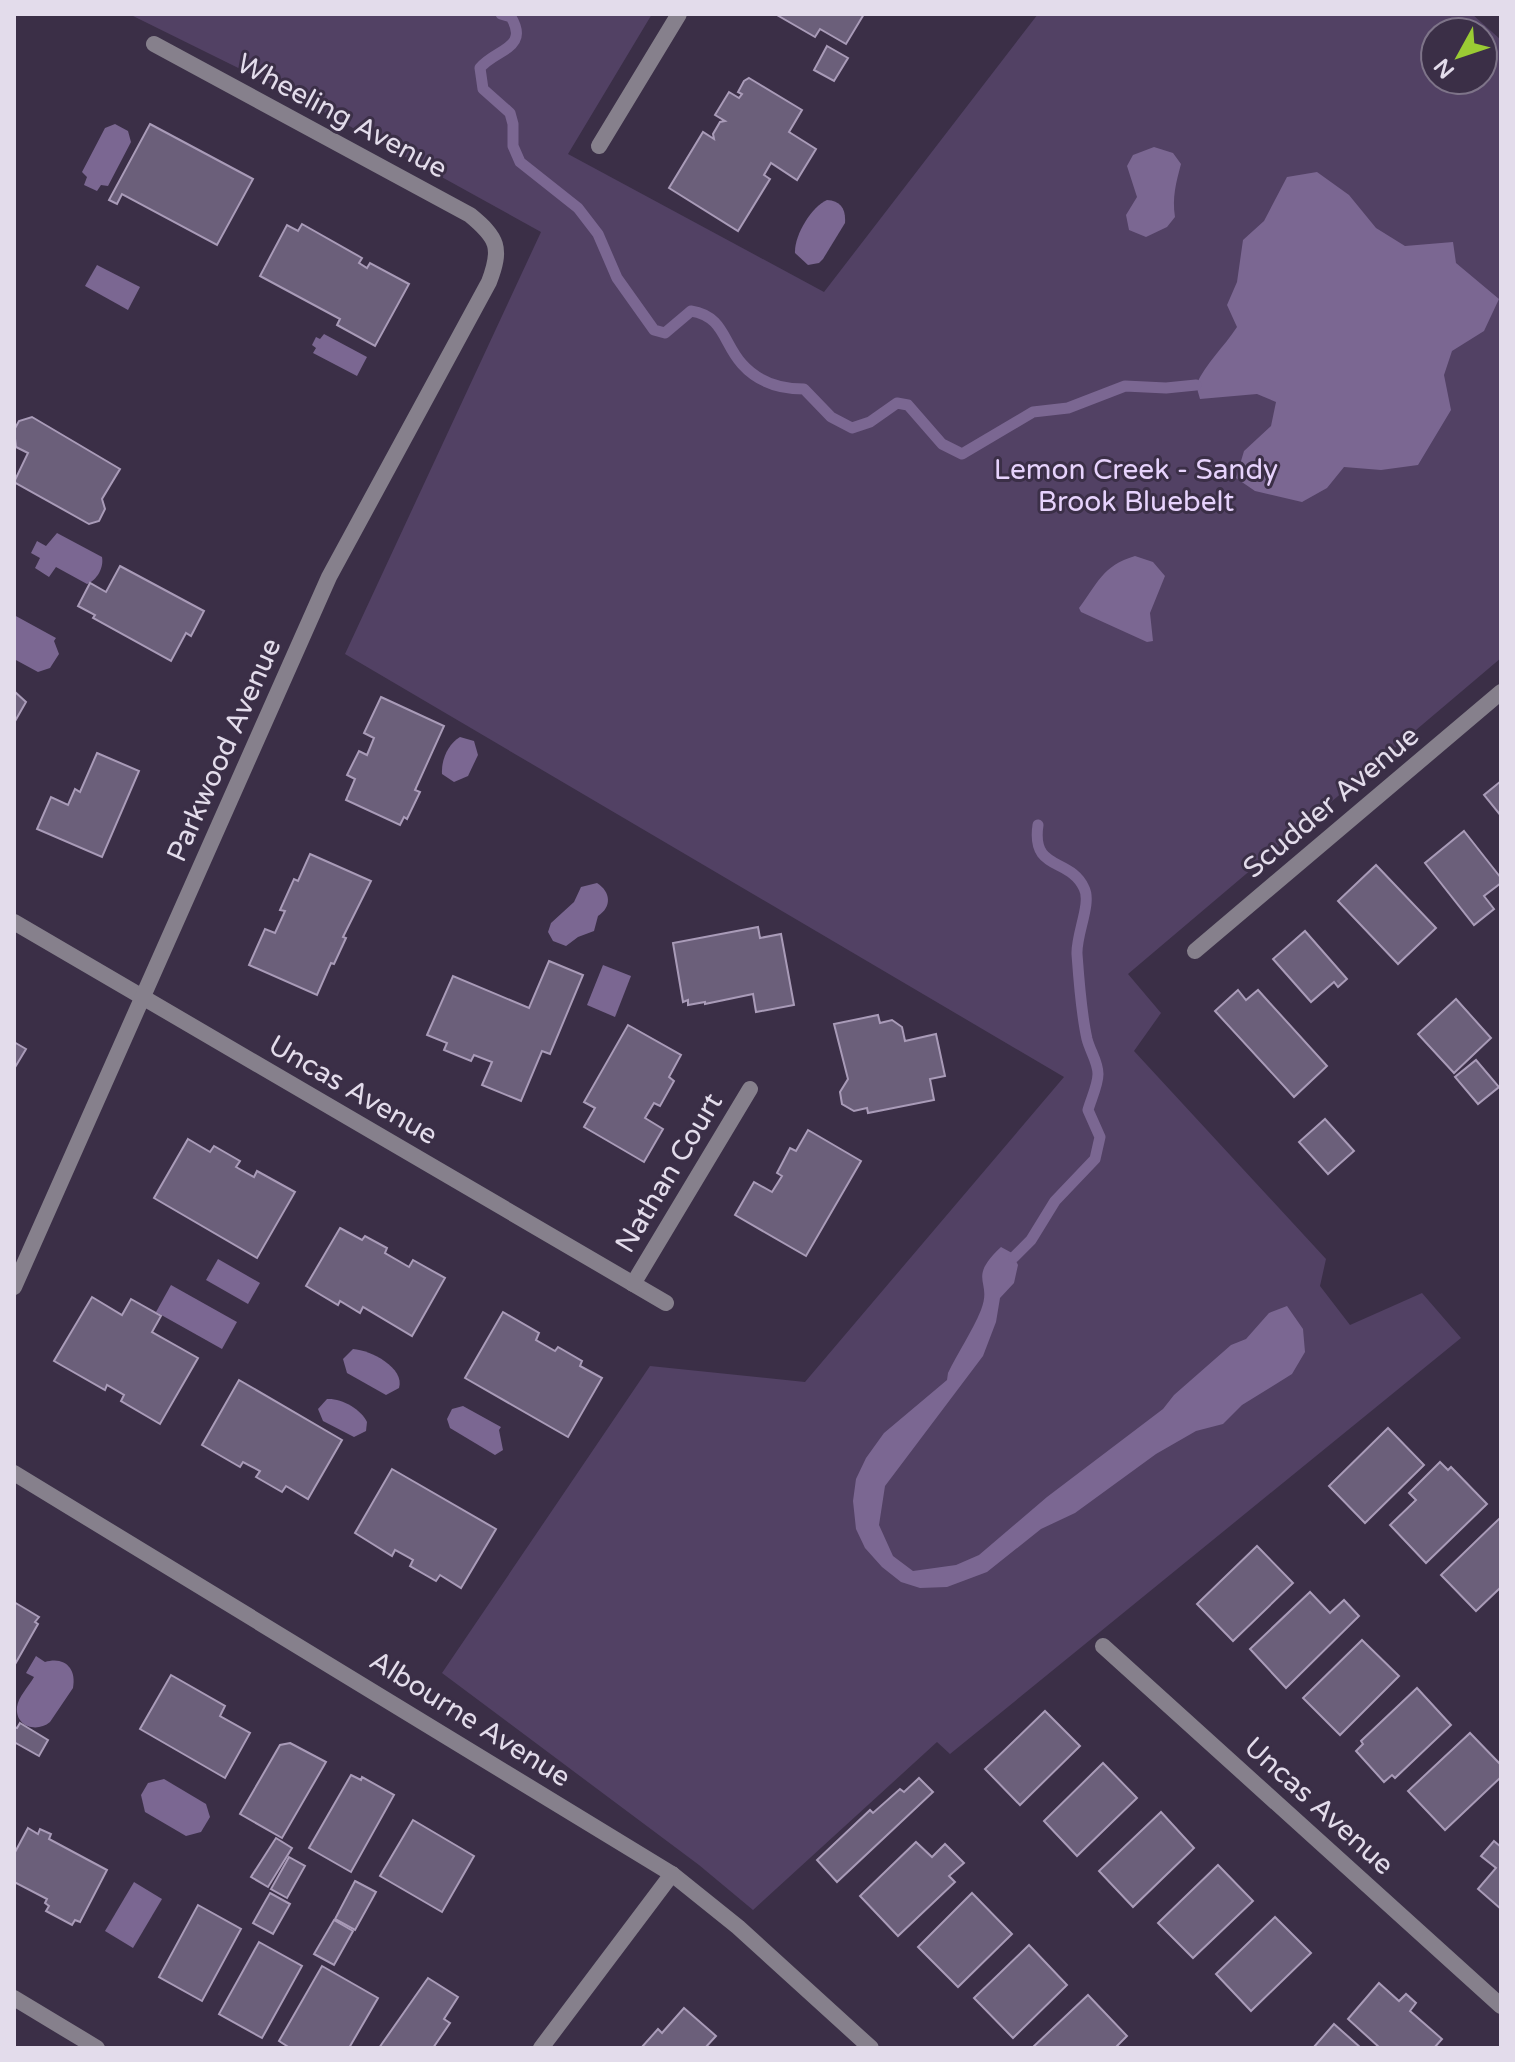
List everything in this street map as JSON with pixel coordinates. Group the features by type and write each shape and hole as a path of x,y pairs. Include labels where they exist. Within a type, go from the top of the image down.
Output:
{"street":[{"path":"599,146 679,14"},
{"name":"Wheeling Avenue","path":"154,44 470,215 486,228 496,243"},
{"name":"Parkwood Avenue","path":"14,1287 329,577 489,282 496,263 496,243"},
{"name":"Scudder Avenue","path":"1195,951 1501,692"},
{"name":"Uncas Avenue","path":"14,922 666,1303"},
{"name":"Nathan Court","path":"633,1284 750,1089"},
{"name":"Albourne Avenue","path":"14,1473 403,1707 672,1874 738,1927 871,2048"},
{"name":"Uncas Avenue","path":"1103,1646 1501,2006"},
{"path":"541,2048 672,1874"},
{"path":"14,1998 97,2048"}],"green space":[{"name":"Lemon Creek - Sandy Brook Bluebelt","path":"129,14 652,14 568,154 824,292 1038,14 1472,14 1474,16 1419,16 1419,96 1499,96 1499,38 1501,40 1501,658 1128,974 1161,1013 1134,1051 1326,1259 1320,1286 1350,1325 1422,1293 1461,1338 950,1754 937,1742 753,1910 699,1865 442,1673 650,1366 805,1382 1064,1077 345,654 541,232 295,96"}],"shaded area":[{"path":"115,124 128,131 131,142 108,186 101,185 97,191 84,185 87,177 82,172 105,128"},
{"path":"1154,147 1173,153 1181,164 1174,196 1175,217 1167,227 1146,237 1129,230 1126,215 1137,197 1127,166 1133,155"},
{"path":"1317,172 1349,195 1376,228 1405,246 1453,242 1456,263 1499,299 1484,331 1452,351 1444,375 1451,410 1418,465 1381,470 1344,467 1327,488 1302,502 1255,491 1236,478 1244,451 1271,426 1276,402 1257,394 1200,399 1196,385 1237,327 1227,305 1237,282 1243,240 1264,221 1287,177"},
{"path":"827,200 842,207 845,223 823,259 808,265 795,253 797,239 810,215"},
{"path":"97,265 140,287 128,310 85,286"},
{"path":"324,334 367,357 357,376 313,353 316,348 312,345 316,337 320,339"},
{"path":"57,533 102,557 101,569 91,582 87,584 56,567 49,577 35,568 40,558 31,553 37,541 46,546"},
{"path":"1135,556 1153,562 1165,576 1150,613 1153,641 1147,642 1081,612 1079,608 1108,570"},
{"path":"14,615 56,638 54,641 59,654 50,668 38,672 14,659"},
{"path":"460,737 474,741 478,755 468,776 454,782 442,774 443,763 449,748"},
{"path":"597,883 605,891 608,904 598,916 594,931 566,946 553,941 548,932 551,923 574,902 581,887"},
{"path":"603,965 631,976 615,1017 587,1005"},
{"path":"1001,1247 1012,1253 1018,1265 1014,1283 1000,1298 996,1322 983,1356 885,1486 879,1525 893,1556 913,1571 956,1565 979,1555 1047,1497 1163,1409 1174,1395 1231,1345 1246,1339 1269,1313 1287,1306 1303,1329 1305,1352 1292,1374 1242,1405 1223,1424 1196,1431 1156,1454 1075,1513 1041,1529 987,1572 947,1587 920,1588 901,1582 865,1548 856,1529 853,1501 856,1479 884,1433 947,1380 981,1310 984,1300 982,1274"},
{"path":"218,1259 260,1283 248,1304 206,1280"},
{"path":"171,1285 237,1322 222,1349 156,1312"},
{"path":"353,1349 385,1361 397,1374 399,1388 386,1395 347,1373 343,1359"},
{"path":"327,1399 344,1402 355,1409 367,1422 366,1431 354,1437 323,1421 318,1409"},
{"path":"463,1406 501,1427 503,1450 495,1455 450,1428 447,1419 452,1409"},
{"path":"36,1656 45,1662 58,1661 68,1665 74,1681 73,1688 50,1722 33,1727 19,1719 17,1707 34,1677 26,1673"},
{"path":"164,1779 206,1804 210,1817 201,1832 186,1836 145,1812 141,1795 148,1783"},
{"path":"134,1882 162,1899 133,1948 105,1931"}],"building":[{"path":"864,14 846,44 820,29 815,37 777,15"},
{"path":"827,46 848,58 834,81 814,70"},
{"path":"749,78 802,110 789,132 816,149 797,180 771,163 764,175 770,179 738,231 669,188 703,132 714,139 713,134 720,122 725,121 715,115 729,92 739,98 742,94 738,92"},
{"path":"150,124 253,179 217,245 122,194 117,204 109,200"},
{"path":"302,224 362,258 359,263 367,268 370,263 409,284 375,346 337,325 340,319 260,276 287,225 298,231"},
{"path":"32,417 120,469 102,499 105,509 99,521 89,524 14,482 28,453 16,447 14,430 19,421"},
{"path":"120,566 204,611 191,636 186,633 171,661 93,618 95,615 78,606 90,583 106,592"},
{"path":"14,691 26,702 14,723"},
{"path":"381,697 444,726 415,790 420,792 407,819 404,817 400,825 346,800 355,779 347,775 359,751 367,755 374,738 364,733"},
{"path":"97,753 139,771 102,857 37,829 51,797 68,805 75,789 80,792"},
{"path":"1501,781 1501,816 1484,795"},
{"path":"1464,831 1501,878 1501,883 1484,896 1494,909 1474,925 1425,863"},
{"path":"310,854 371,881 317,995 249,965 265,929 275,933 285,911 280,910"},
{"path":"1376,865 1436,928 1398,964 1338,901"},
{"path":"758,927 760,938 781,934 794,1005 756,1012 753,994 705,1004 688,1005 688,1000 683,1002 673,943"},
{"path":"1305,931 1347,979 1338,987 1334,982 1311,1002 1273,959"},
{"path":"549,961 583,975 550,1054 542,1051 521,1101 482,1085 492,1062 474,1055 471,1061 444,1050 447,1043 427,1035 453,976 529,1008"},
{"path":"1238,990 1246,1000 1258,990 1327,1066 1294,1097 1215,1011"},
{"path":"1456,999 1491,1038 1454,1073 1418,1034"},
{"path":"878,1015 880,1023 892,1020 902,1027 905,1041 936,1034 945,1076 930,1079 934,1100 868,1113 867,1108 854,1111 842,1104 840,1092 848,1079 834,1024"},
{"path":"628,1025 681,1055 669,1077 674,1081 660,1106 654,1103 645,1118 663,1129 644,1162 584,1127 595,1108 584,1102"},
{"path":"14,1042 26,1049 14,1069"},
{"path":"1476,1060 1499,1087 1478,1104 1455,1077"},
{"path":"1325,1119 1354,1151 1328,1174 1299,1142"},
{"path":"808,1130 861,1161 806,1256 735,1215 754,1182 772,1192 782,1176 777,1173 790,1148 796,1151"},
{"path":"188,1139 210,1152 214,1146 240,1161 236,1167 254,1177 257,1171 295,1192 257,1258 154,1198"},
{"path":"340,1228 362,1240 365,1236 387,1248 385,1253 409,1267 413,1260 445,1278 412,1336 363,1307 360,1313 340,1301 338,1305 306,1286"},
{"path":"92,1297 122,1315 131,1299 161,1316 152,1332 198,1358 160,1424 121,1401 124,1395 107,1385 105,1390 54,1361"},
{"path":"503,1312 539,1333 536,1340 555,1351 558,1347 582,1361 580,1366 602,1378 568,1437 465,1378"},
{"path":"239,1380 342,1440 308,1499 286,1486 282,1492 256,1477 260,1471 243,1462 240,1467 202,1445"},
{"path":"1388,1428 1424,1465 1365,1523 1329,1486"},
{"path":"1440,1462 1448,1470 1451,1467 1487,1504 1426,1563 1390,1525 1416,1500 1409,1493"},
{"path":"392,1469 496,1529 461,1588 440,1575 436,1581 410,1566 413,1560 395,1550 392,1556 355,1533"},
{"path":"1501,1517 1501,1587 1476,1611 1441,1575"},
{"path":"1257,1546 1293,1583 1233,1641 1197,1604"},
{"path":"1310,1592 1330,1613 1344,1600 1359,1616 1286,1688 1250,1649"},
{"path":"14,1602 39,1617 14,1666"},
{"path":"1362,1640 1399,1676 1340,1735 1303,1698"},
{"path":"171,1675 225,1706 220,1716 250,1733 225,1778 140,1729"},
{"path":"1417,1688 1451,1725 1395,1778 1392,1775 1384,1782 1356,1751 1363,1744 1361,1741"},
{"path":"1045,1711 1080,1746 1020,1805 985,1769"},
{"path":"20,1723 48,1740 39,1756 14,1742 14,1727 17,1728"},
{"path":"1470,1733 1501,1765 1501,1777 1445,1830 1408,1791"},
{"path":"290,1743 326,1762 282,1838 240,1814 280,1745"},
{"path":"1103,1763 1137,1798 1077,1856 1044,1821"},
{"path":"351,1775 361,1780 362,1777 394,1795 351,1872 309,1848"},
{"path":"919,1778 933,1792 837,1882 817,1860 870,1810 873,1813 900,1789 904,1792"},
{"path":"1161,1812 1194,1848 1133,1907 1099,1871"},
{"path":"413,1820 474,1856 442,1912 380,1876"},
{"path":"28,1828 38,1834 40,1829 51,1834 49,1839 107,1870 80,1922 75,1920 72,1925 46,1911 49,1906 45,1903 47,1899 14,1882 14,1854"},
{"path":"276,1838 292,1848 268,1887 251,1877"},
{"path":"1494,1841 1501,1847 1501,1909 1478,1889 1496,1868 1481,1856"},
{"path":"916,1842 932,1857 945,1844 964,1863 949,1876 955,1882 898,1936 860,1896"},
{"path":"289,1857 305,1866 287,1898 271,1889"},
{"path":"1218,1865 1253,1901 1193,1958 1158,1923"},
{"path":"355,1881 376,1892 355,1930 335,1919"},
{"path":"270,1893 290,1904 273,1934 253,1923"},
{"path":"972,1893 1012,1934 958,1987 918,1947"},
{"path":"198,1905 241,1929 202,2001 159,1977"},
{"path":"1275,1917 1311,1953 1251,2011 1216,1974"},
{"path":"334,1920 353,1931 334,1965 314,1954"},
{"path":"259,1942 302,1966 262,2038 219,2014"},
{"path":"1029,1945 1067,1985 1013,2038 974,1998"},
{"path":"322,1966 378,1998 349,2048 290,2048 279,2041"},
{"path":"428,1978 458,1997 444,2019 450,2023 433,2048 379,2048"},
{"path":"1379,1983 1399,2001 1406,1994 1416,2003 1410,2011 1442,2039 1434,2048 1380,2048 1348,2019"},
{"path":"1088,1995 1127,2036 1115,2048 1032,2048"},
{"path":"684,2008 716,2036 705,2048 641,2048 658,2029 662,2033"},
{"path":"1334,2024 1361,2048 1313,2048"}],"waterway":[{"path":"501,14 511,17 516,36 508,47 480,68 483,89 510,113 513,146 520,162 578,208 598,234 617,278 654,330 665,333 691,311 702,314 717,324 736,356 755,376 787,388 804,389 831,417 852,428 870,422 897,403 908,405 942,444 962,454 1033,412 1068,408 1125,386 1166,388 1196,385"},
{"path":"1014,1257 1031,1240 1055,1201 1095,1159 1100,1137 1088,1110 1098,1074 1085,1029 1077,954 1086,894 1078,878 1040,850 1038,825"}]}
